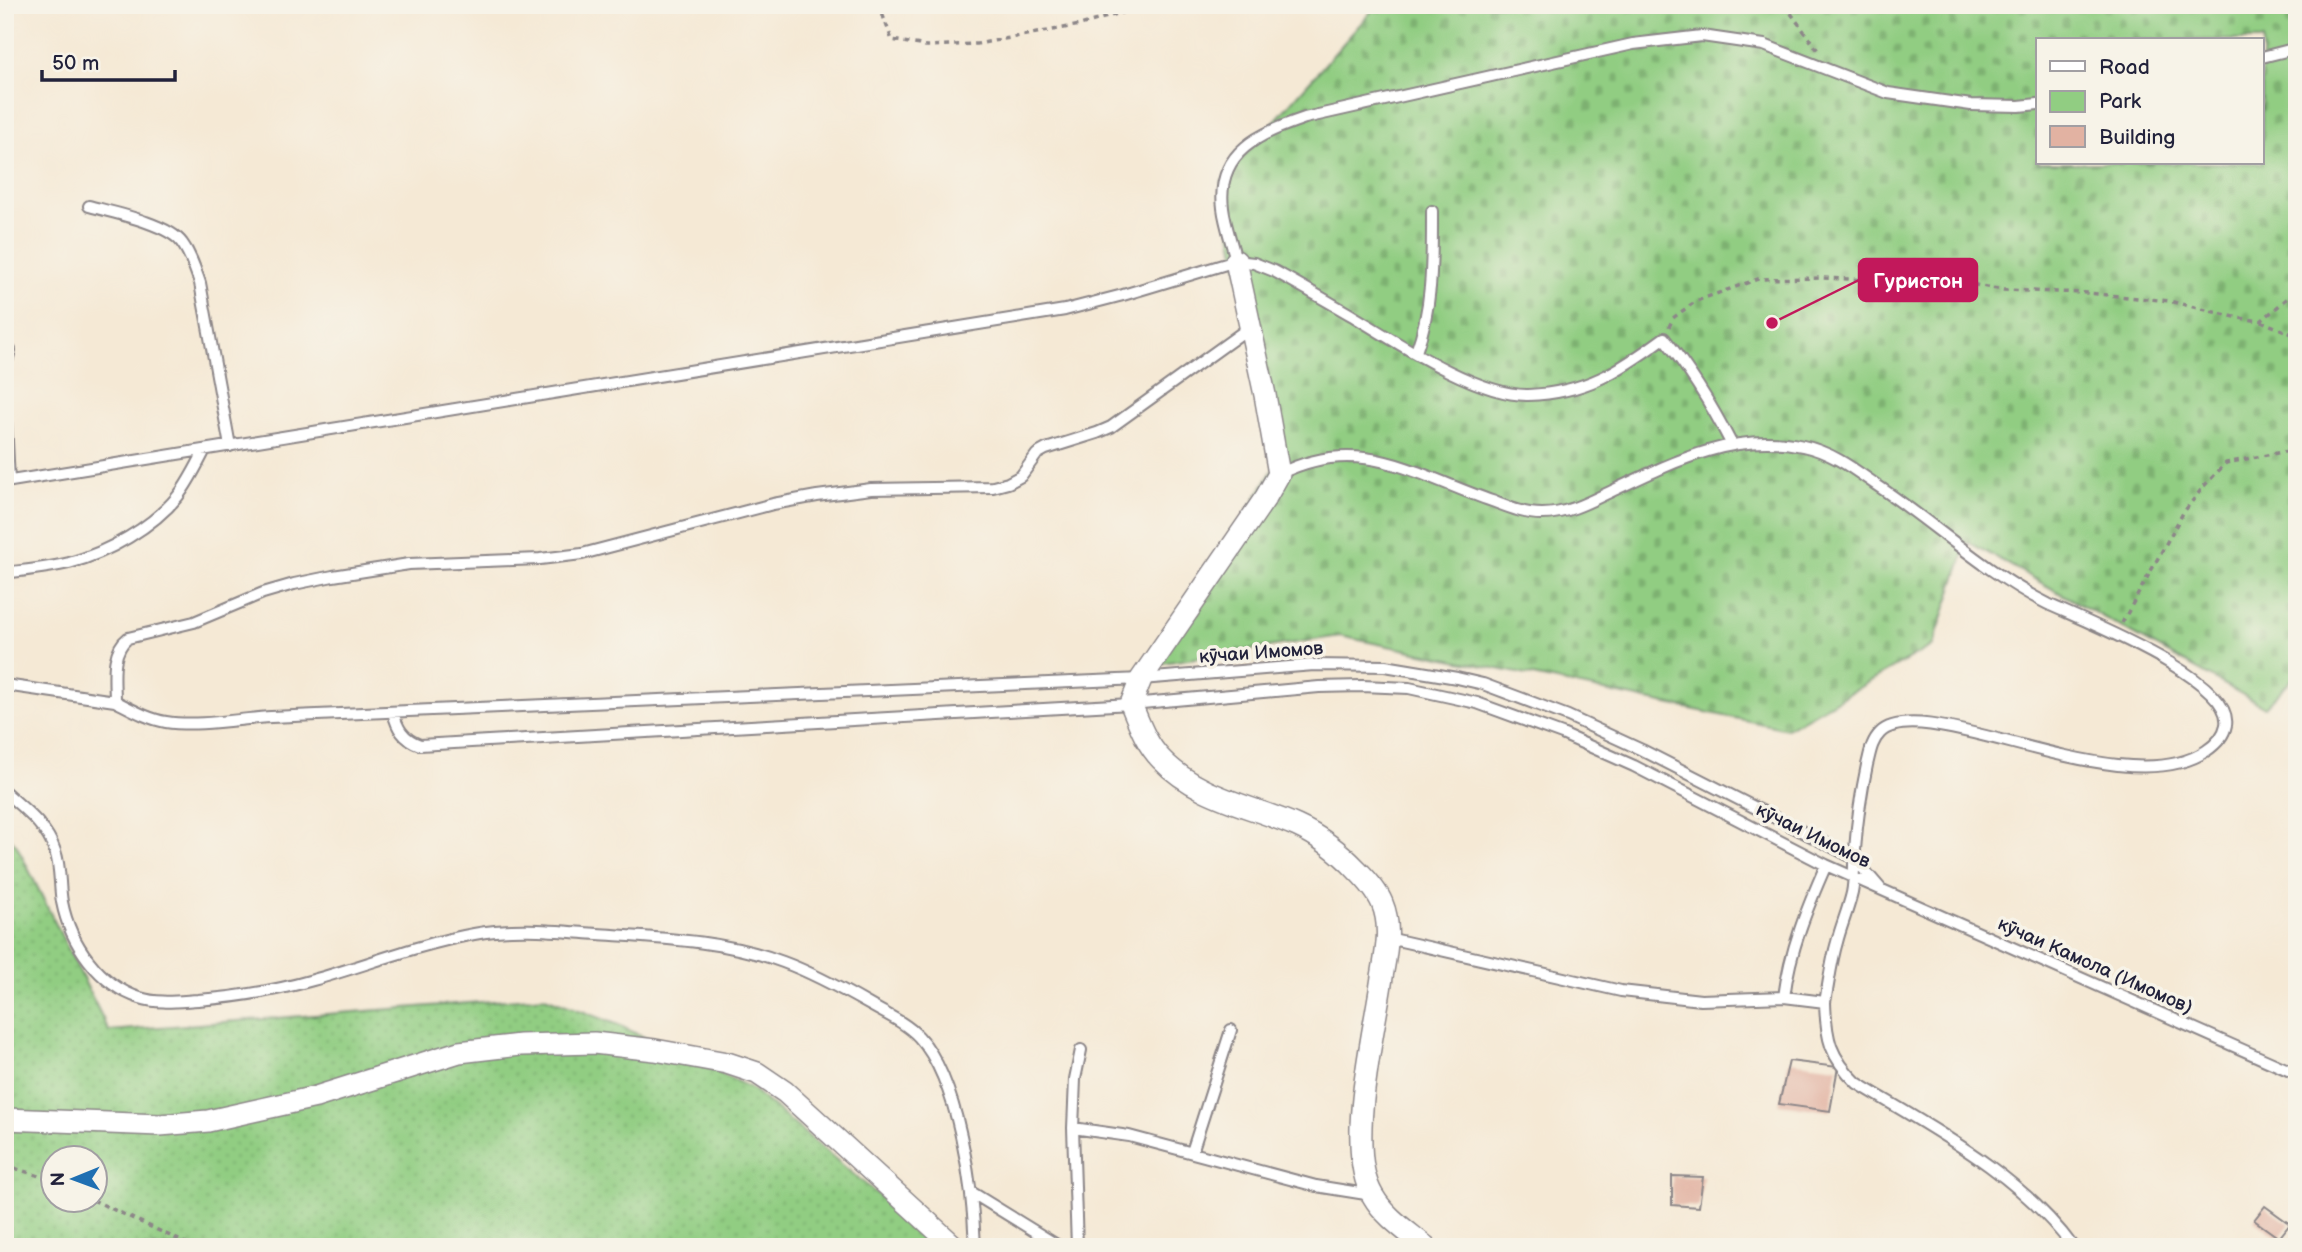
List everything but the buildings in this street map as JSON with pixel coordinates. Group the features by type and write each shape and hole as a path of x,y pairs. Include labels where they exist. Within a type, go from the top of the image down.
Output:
{"street":[{"path":"1236,261 1279,474 1141,679 1131,704 1142,732 1159,758 1179,776 1205,792 1298,827 1341,853 1364,878 1382,904 1388,938 1365,1083 1361,1138 1363,1170 1372,1195 1391,1218 1426,1247"},
{"path":"5,1119 160,1125 208,1121 316,1097 459,1052 520,1045 594,1043 655,1050 727,1063 757,1073 785,1092 955,1247"}],"lane":[{"path":"1236,261 1223,208 1222,184 1232,160 1249,143 1270,130 1306,118 1633,44 1702,36 1764,45 1888,93 1971,105 2036,104"},
{"path":"2264,56 2297,48"},
{"path":"89,206 157,227 180,240 201,283 230,446"},
{"path":"1416,352 1429,302 1432,211"},
{"path":"5,400 7,481 1065,310 1236,261 1254,263 1274,271 1454,373 1493,389 1525,395 1586,384 1614,373 1664,338 1717,416 1731,443"},
{"path":"115,701 116,653 128,638 194,622 263,593 294,584 409,564 582,554 773,504 817,496 871,489 965,488 1008,483 1021,476 1037,454 1111,426 1250,327"},
{"path":"5,369 10,351"},
{"path":"1279,474 1323,457 1340,455 1372,458 1410,469 1523,512 1553,513 1587,503 1681,461 1731,443 1778,442 1819,450 1835,457 1892,495 2000,575 2047,603 2115,634 2200,681 2214,694 2225,710 2227,723 2214,746 2190,760 2150,767 2081,760 1953,728 1922,724 1891,726 1880,733 1871,747 1860,799 1854,877 1833,956 1825,1002 1825,1028 1830,1048 1842,1068 1857,1083 1981,1160 2032,1202 2073,1247"},
{"path":"5,573 72,562 120,541 144,526 178,497 205,450"},
{"name":"кӯчаи Имомов","path":"5,685 115,701 146,717 182,723 1141,679 1314,665 1409,669 1508,692 1603,732 1854,858 1880,888"},
{"name":"кӯчаи Имомов","path":"393,712 400,731 412,742 420,745 1131,704 1220,694 1362,685 1409,688 1500,710 1562,734 1634,766 1826,864 1880,888"},
{"path":"5,792 30,815 49,838 59,863 67,921 83,954 108,981 124,992 144,999 163,1001 225,998 273,990 325,977 411,949 493,931 544,930 631,936 721,947 781,961 901,1022 918,1037 930,1053 948,1095 962,1139 971,1192 975,1247"},
{"path":"1784,997 1798,933 1826,864"},
{"name":"кӯчаи Камола (Имомов)","path":"1880,888 2297,1074"},
{"path":"1388,938 1622,991 1702,1000 1784,997 1825,1002"},
{"path":"1192,1152 1231,1030"},
{"path":"1077,1247 1073,1128 1075,1079 1081,1050"},
{"path":"1073,1128 1129,1136 1316,1186 1372,1195"},
{"path":"971,1192 1060,1247"}],"path":[{"path":"879,5 892,40 926,46 1000,41 1080,25 1141,8 1168,5"},
{"path":"1785,5 1833,70"},
{"path":"1664,338 1673,318 1696,302 1758,279 1778,278 1948,280 2003,290 2087,293 2169,301 2261,321 2297,336"},
{"path":"2261,321 2289,297 2297,295"},
{"path":"2115,634 2183,513 2226,463 2282,452 2297,452"},
{"path":"5,1165 38,1176"},
{"path":"108,1206 194,1247"}],"green space":[{"path":"1377,5 2297,5 2297,674 2265,707 1968,542 1933,645 1787,729 1340,636 1156,664 1276,464 1221,182"},
{"path":"5,834 16,844 109,1031 545,997 616,1024 751,1088 940,1247 5,1247"}],"place":[{"name":"Гуристон","path":"1772,323"}]}
